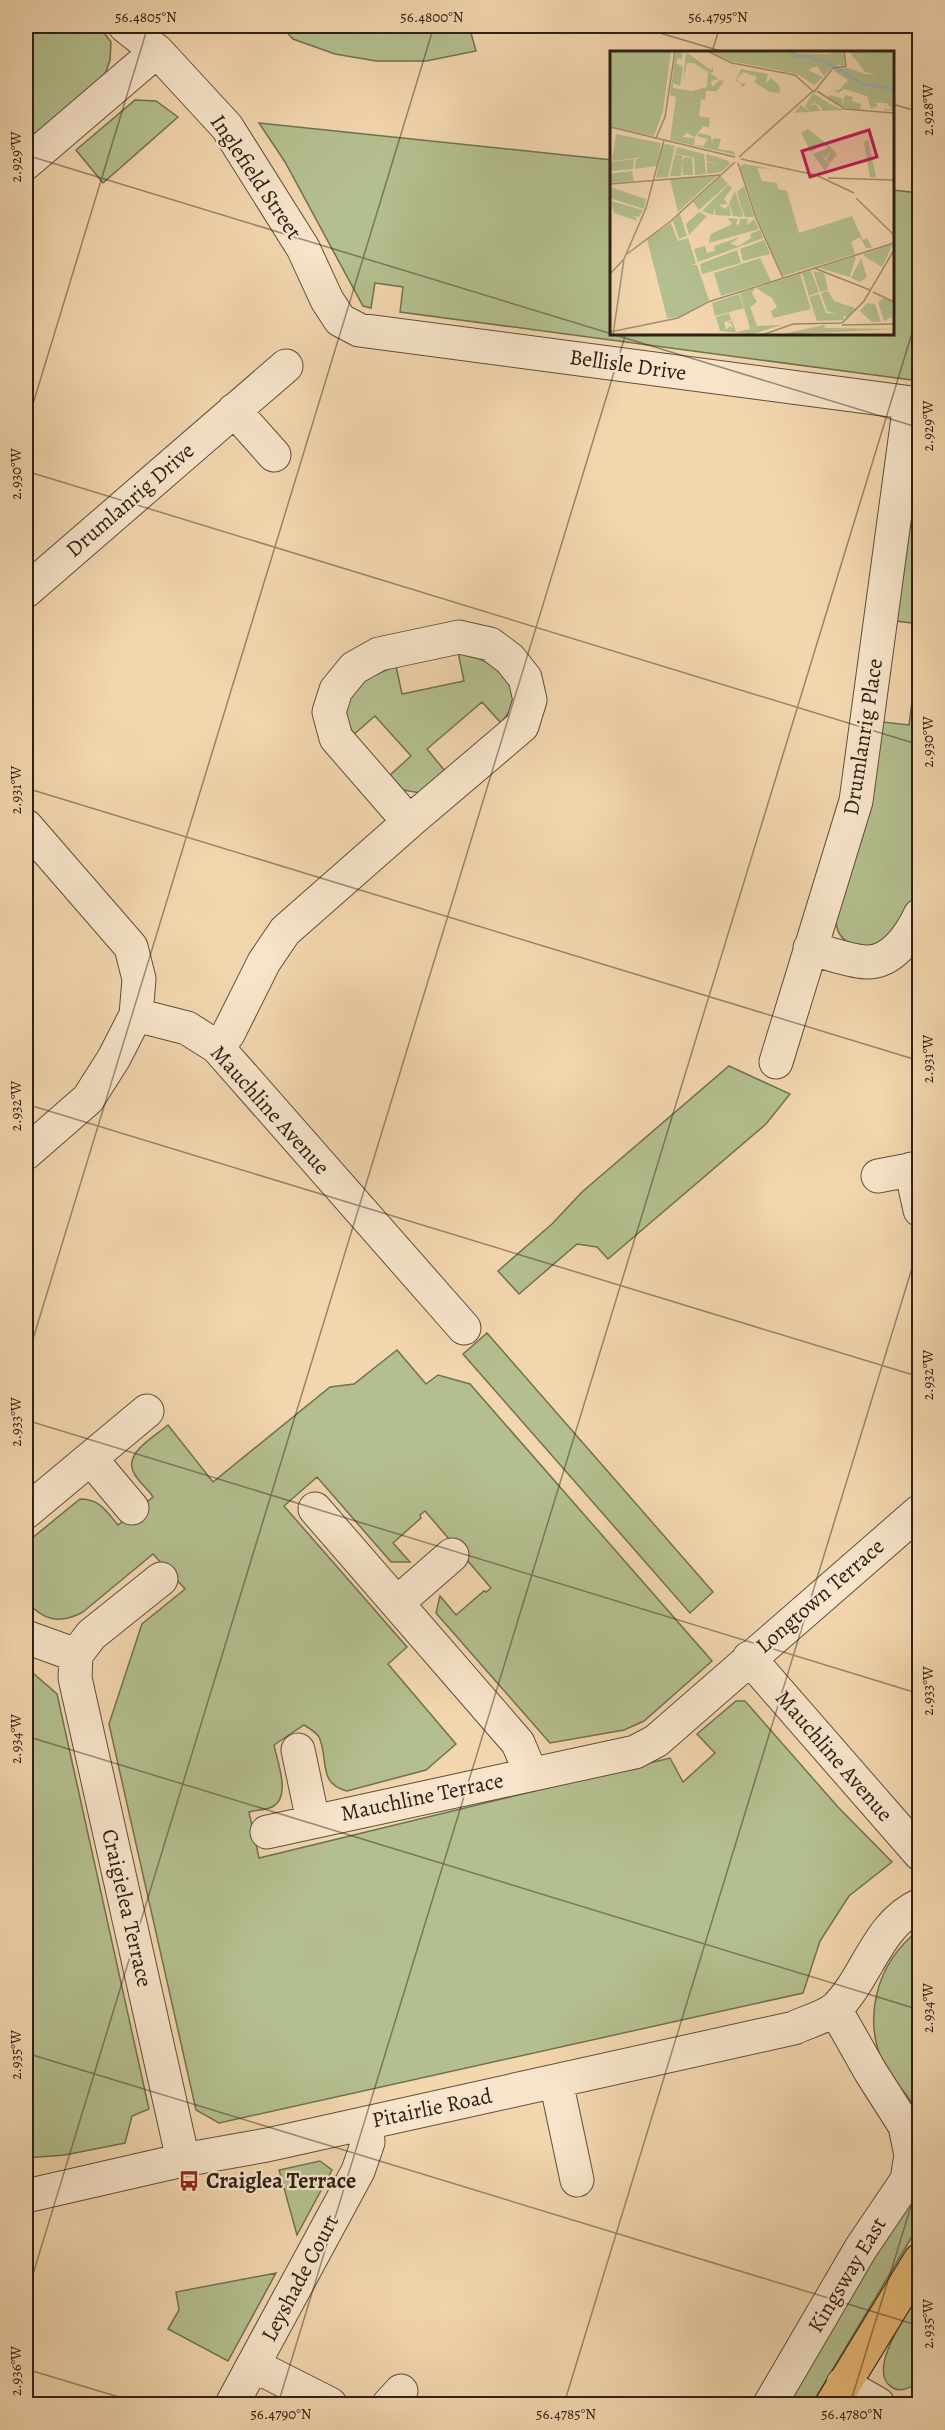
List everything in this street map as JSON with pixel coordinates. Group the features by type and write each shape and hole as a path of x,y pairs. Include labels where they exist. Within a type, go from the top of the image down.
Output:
{"highway":[{"path":"838,2394 920,2260"}],"street":[{"name":"Inglefield Street","path":"125,26 157,51 227,127 303,248 327,300 340,320"},
{"path":"26,163 157,51"},
{"name":"Bellisle Drive","path":"340,320 359,330 915,403"},
{"name":"Drumlanrig Drive","path":"26,591 286,366"},
{"name":"Drumlanrig Place","path":"776,1062 856,801 915,403"},
{"path":"234,410 274,455"},
{"path":"217,1047 228,1034 264,962 285,931 522,726 530,700 525,678 510,659 490,644 459,637 379,654 354,668 336,690 329,712 336,738 409,822"},
{"path":"26,826 131,947 139,979 136,1015 114,1058 88,1100 26,1153"},
{"path":"810,948 867,962 891,954 910,935 920,915"},
{"name":"Mauchline Avenue","path":"136,1015 187,1028 217,1047 464,1328"},
{"path":"878,1176 915,1169 920,1210"},
{"path":"26,1512 147,1411"},
{"path":"91,1459 132,1508"},
{"name":"Mauchline Terrace","path":"315,1509 518,1743 531,1774"},
{"name":"Longtown Terrace","path":"749,1658 920,1511"},
{"path":"397,1603 452,1555"},
{"path":"26,1637 76,1654 91,1635 160,1578"},
{"name":"Craigielea Terrace","path":"76,1654 75,1678 183,2160"},
{"name":"Mauchline Avenue","path":"749,1658 920,1854"},
{"name":"Mauchline Terrace","path":"267,1832 635,1752 656,1741 749,1658"},
{"name":"Mauchline Terrace","path":"298,1750 313,1821"},
{"path":"835,2009 890,1928 912,1908 920,1905"},
{"name":"Pitairlie Road","path":"26,2196 794,2028 835,2009"},
{"name":"Kingsway East","path":"770,2404 861,2248 907,2180 911,2155 905,2126 835,2009"},
{"path":"556,2081 577,2180"},
{"name":"Leyshade Court","path":"232,2404 358,2171 368,2142 366,2123"},
{"name":"Leyshade Court","path":"253,2365 330,2404"},
{"path":"838,2394 878,2404"}],"green space":[{"path":"26,26 99,26 111,42 110,60 103,80 26,145"},
{"path":"281,26 469,26 476,51 426,61 376,61 335,54 293,39"},
{"path":"135,100 156,101 178,117 103,183 76,150"},
{"path":"259,123 610,160 610,334 894,334 894,190 919,193 919,381 400,312 403,287 375,283 371,308 363,306 285,162"},
{"path":"915,470 919,470 919,624 896,621"},
{"path":"919,647 920,878 905,918 897,932 879,944 857,946 844,939 839,933 835,914 883,722 909,725"},
{"path":"458,652 487,662 504,675 513,692 512,706 501,723 482,702 427,749 445,771 421,793 403,790 390,775 411,756 375,716 353,735 343,709 356,683 396,666 402,694 464,681"},
{"path":"729,1066 790,1094 766,1124 608,1259 597,1247 577,1244 519,1294 498,1271 552,1224 582,1192"},
{"path":"487,1333 713,1592 690,1613 463,1354"},
{"path":"397,1350 426,1384 438,1375 470,1384 712,1661 644,1721 624,1730 550,1743 436,1613 440,1596 456,1615 484,1591 491,1588 425,1511 420,1515 421,1518 393,1543 410,1562 391,1562 317,1477 284,1506 407,1647 388,1664 456,1744 426,1770 347,1791 331,1783 319,1737 304,1725 274,1745 282,1778 281,1795 278,1802 270,1808 249,1812 259,1858 670,1758 683,1782 715,1753 697,1734 736,1701 745,1701 838,1807 892,1862 849,1896 820,1941 803,1993 219,2123 196,2110 109,1724 142,1624 185,1589 153,1554 83,1612 59,1619 45,1616 26,1601 26,1543 80,1499 98,1504 118,1525 153,1497 135,1475 132,1460 141,1447 168,1425 213,1482 330,1387 354,1384"},
{"path":"26,1667 57,1694 149,2109 132,2116 125,2143 65,2155 26,2158"},
{"path":"919,1930 919,2121 911,2102 887,2071 879,2052 874,2013 883,1976 892,1959 904,1943"},
{"path":"320,2161 332,2170 297,2235 279,2170"},
{"path":"919,2175 919,2225 812,2404 787,2404"},
{"path":"276,2273 228,2361 168,2329 179,2310 176,2292"},
{"path":"919,2294 919,2382 900,2390 893,2388 885,2380 883,2369 891,2341"}],"place":[{"name":"Craiglea Terrace","path":"189,2181"}]}
